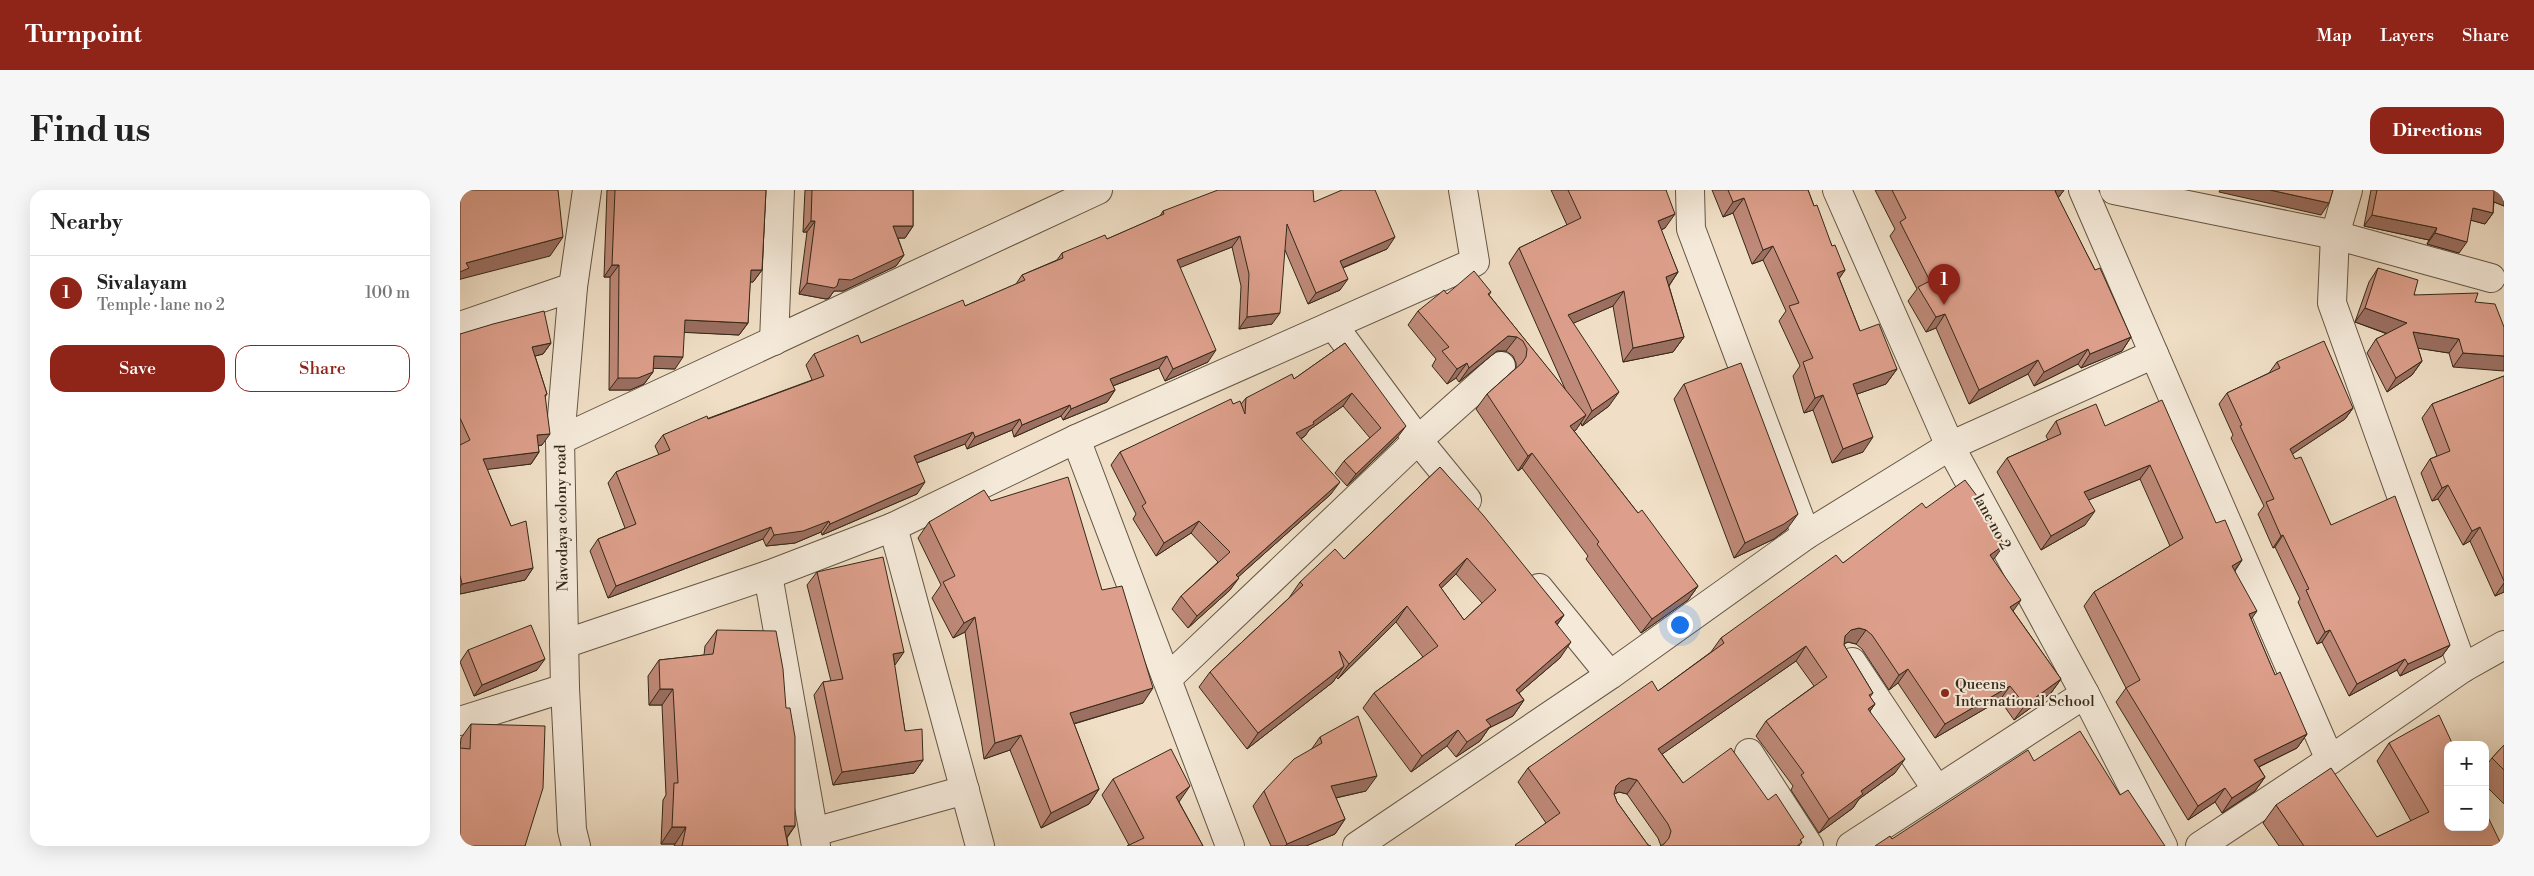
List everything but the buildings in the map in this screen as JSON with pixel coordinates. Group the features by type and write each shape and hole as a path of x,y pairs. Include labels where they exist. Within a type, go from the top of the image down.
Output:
{"street":[{"name":"Navodaya colony road","path":"571,841 564,644 560,440 573,288 587,190"},
{"path":"774,341 780,190"},
{"path":"560,440 1098,190"},
{"path":"564,644 768,576 893,527 1076,439 1475,262 1463,190"},
{"path":"1690,190 1691,229 1806,535"},
{"name":"lane no 2","path":"1837,190 1950,446 2085,694 2162,846"},
{"path":"2083,190 2330,760"},
{"path":"2114,190 2335,235 2491,278"},
{"path":"2348,190 2335,235 2332,304 2463,668"},
{"path":"460,326 573,288"},
{"path":"1333,325 1418,440 1480,516"},
{"path":"1358,846 1610,675 1806,535 1950,446 2154,354"},
{"path":"1167,679 1418,440 1500,366"},
{"path":"1076,439 1230,846"},
{"path":"893,527 980,846"},
{"path":"1524,569 1610,675"},
{"path":"768,576 815,839 965,790"},
{"path":"2200,846 2330,760 2463,668 2504,645"},
{"path":"1849,658 1937,790"},
{"path":"460,721 566,688"},
{"path":"1851,846 2085,694"},
{"path":"1748,753 1809,846"}],"place":[{"name":"Sivalayam","path":"1944,305"},
{"name":"Queens International School","path":"1945,693"}]}
